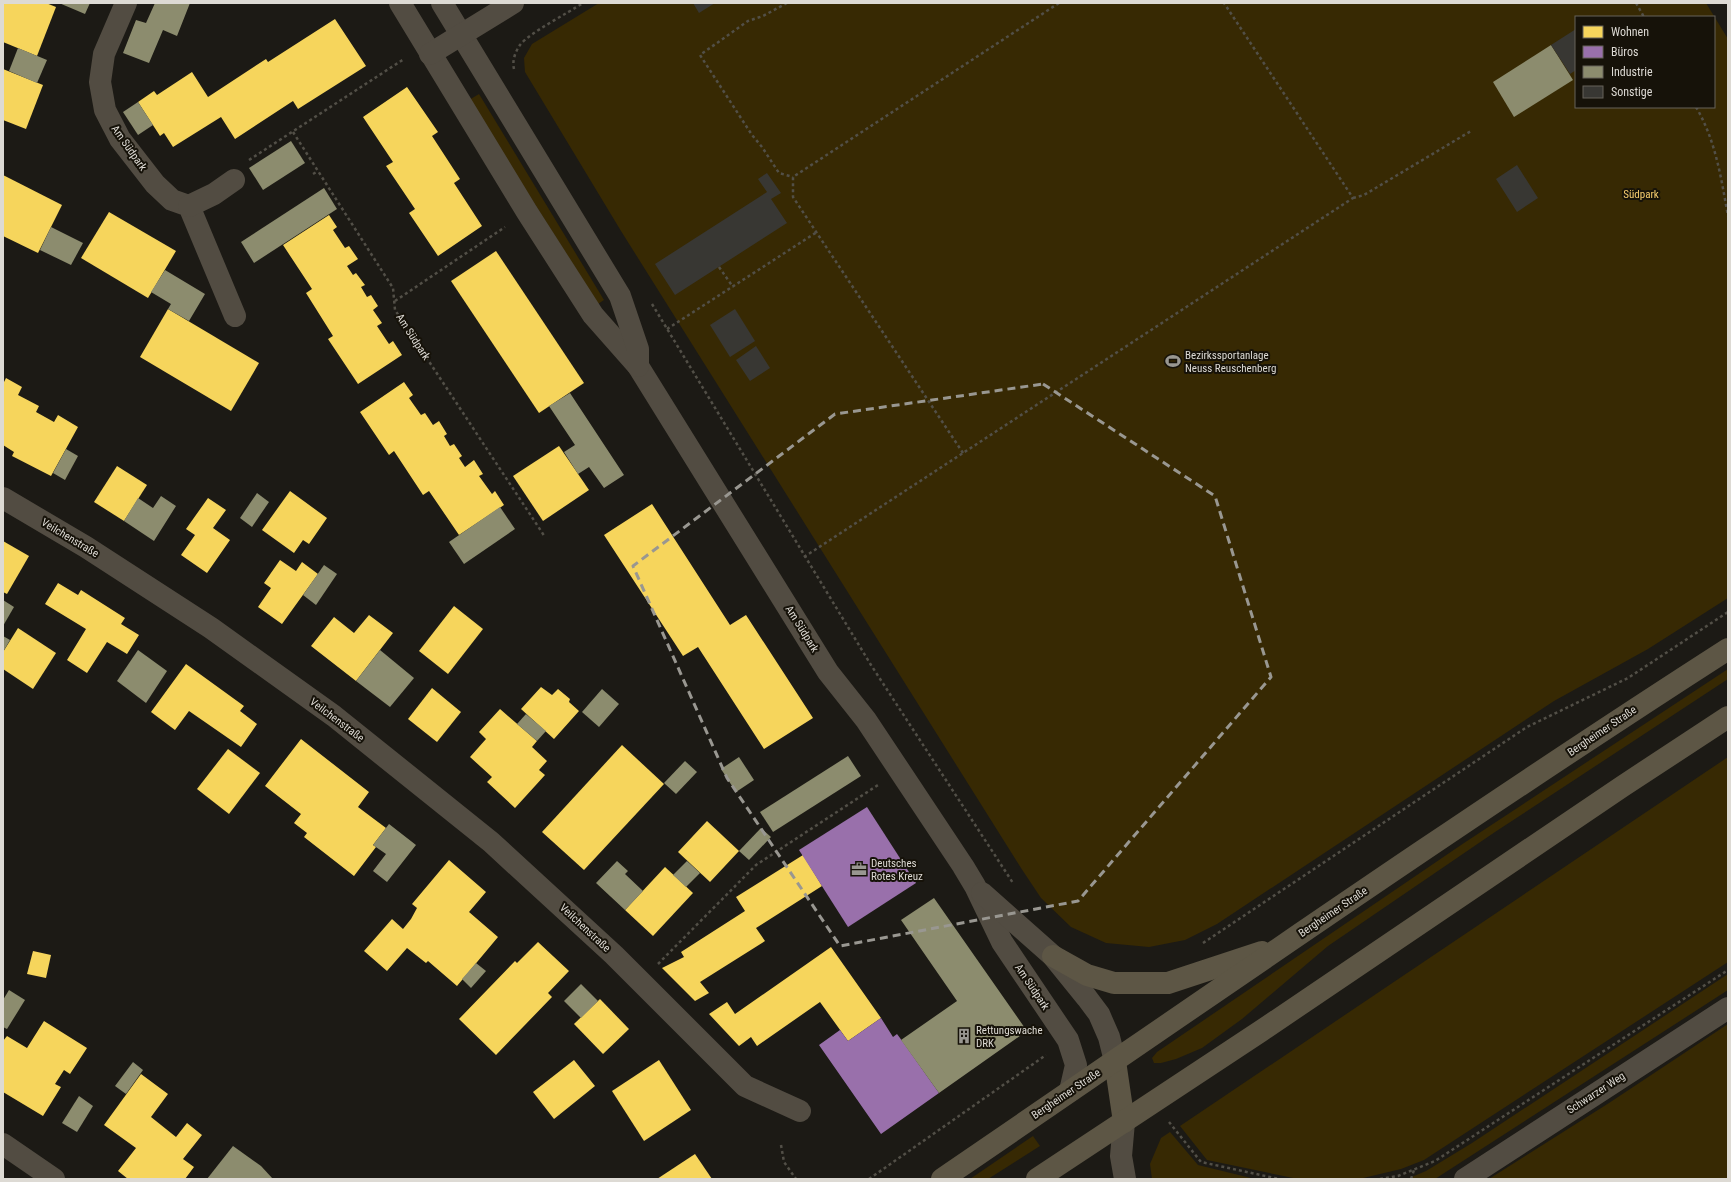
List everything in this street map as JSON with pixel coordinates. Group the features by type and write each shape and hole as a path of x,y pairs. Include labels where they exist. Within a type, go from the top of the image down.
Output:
{"main road":[{"name":"Bergheimer Straße","path":"942,1179 1284,945 1621,718 1728,650"},
{"path":"1037,1179 1124,1122 1616,790 1728,717"},
{"path":"1053,956 1087,975 1114,983 1168,983 1284,945"},
{"path":"1115,1061 1124,1122"}],"street":[{"name":"Am Südpark","path":"126,3 104,54 100,82 105,110 120,139 155,184 172,200 189,206"},
{"name":"Am Südpark","path":"400,3 427,50 593,316 638,366 828,672 866,720 975,886 1002,942 1068,1040 1076,1065 1070,1091"},
{"name":"Am Südpark","path":"442,3 620,296 638,348 638,366"},
{"path":"427,50 461,35 514,3"},
{"path":"234,180 214,194 189,206 235,316"},
{"name":"Veilchenstraße","path":"3,498 86,547 211,628 334,716 492,842 641,982 746,1086 800,1111"},
{"name":"Am Südpark","path":"975,886 1053,956 1099,1014 1109,1037 1115,1061"},
{"name":"Schwarzer Weg","path":"1465,1179 1728,1008"},
{"path":"1124,1122 1121,1156 1125,1179"},
{"path":"3,1144 54,1179"}],"path":[{"path":"515,73 513,66 514,56 520,45 529,37 583,3"},
{"path":"787,3 763,16 748,21 700,54 778,173 793,177 1059,3"},
{"path":"1224,3 1353,198"},
{"path":"1636,3 1643,16"},
{"path":"234,180 238,167 427,50"},
{"path":"1697,108 1705,122 1717,158 1728,216"},
{"name":"Am Südpark","path":"294,132 393,288 395,310 545,537"},
{"path":"804,557 1353,198 1364,195 1471,132"},
{"path":"313,174 318,171"},
{"path":"793,177 793,196 963,453"},
{"path":"394,301 527,212"},
{"path":"667,329 817,232"},
{"path":"719,267 732,287"},
{"path":"651,302 804,557 871,665 1002,869 1015,886"},
{"path":"1200,944 1527,727 1628,678 1728,612"},
{"path":"641,982 756,864 900,770"},
{"path":"1380,1179 1398,1176 1435,1161 1728,970"},
{"path":"869,1179 1068,1040"},
{"path":"1169,1122 1202,1162 1280,1179"},
{"path":"781,1145 784,1162 796,1179"},
{"path":"1411,1179 1414,1170"}],"highlighted area":[{"path":"1043,384 1215,496 1271,677 1078,901 840,946 727,778 633,566 835,414"}],"green space":[{"name":"Bezirkssportanlage Neuss Reuschenberg","path":"599,3 1706,3 1714,16 1575,16 1575,108 1715,108 1715,18 1728,39 1728,598 1648,649 1554,701 1217,924 1185,940 1149,947 1106,943 1071,927 1041,898 1021,868 621,231 525,72 524,58 532,44"},
{"path":"479,94 604,300 598,304 469,100"},
{"path":"1728,669 1728,679 1495,832 1328,946 1242,1019 1202,1048 1176,1059 1161,1063 1154,1063 1152,1058 1157,1052 1464,843"},
{"path":"1728,757 1728,962 1424,1160 1401,1169 1359,1179 1298,1179 1207,1160 1180,1126"},
{"path":"1728,974 1728,990 1435,1179 1407,1179 1426,1171 1472,1143"},
{"path":"1728,1024 1728,1179 1489,1179 1609,1103"},
{"path":"1170,1132 1198,1165 1255,1179 1152,1179 1150,1164 1161,1138"},
{"path":"1033,1136 1040,1146 988,1179 970,1179"}],"building: Wohnen":[{"path":"3,3 46,3 56,7 37,56 3,42"},
{"path":"335,19 366,66 298,109 293,101 235,139 221,117 173,147 164,133 160,136 138,102 154,91 157,95 192,72 208,97 266,59 268,62"},
{"path":"3,69 43,85 26,129 3,120"},
{"path":"407,87 438,132 432,136 460,179 454,183 482,226 438,256 409,213 415,209 386,166 393,162 363,117"},
{"path":"3,175 62,205 38,253 3,236"},
{"path":"109,212 176,251 148,298 81,258"},
{"path":"329,215 337,227 333,230 345,248 349,246 358,259 347,266 353,275 356,273 365,285 361,287 367,297 371,295 378,306 373,310 382,323 377,326 389,344 393,341 402,355 358,384 328,339 333,336 306,293 312,289 283,245"},
{"path":"496,251 584,383 539,413 451,281"},
{"path":"168,309 259,363 231,411 140,357"},
{"path":"6,378 22,387 18,395 39,406 36,412 54,422 58,415 78,427 51,476 12,456 14,452 3,445 3,384"},
{"path":"404,382 413,395 409,398 421,415 425,413 433,425 439,421 447,434 444,436 450,446 454,444 462,456 459,458 465,467 474,460 483,474 479,476 492,494 495,491 504,505 459,535 429,491 423,495 394,451 389,455 360,412"},
{"path":"559,446 589,490 543,521 513,476"},
{"path":"117,466 147,485 124,521 94,502"},
{"path":"290,491 327,518 309,544 303,540 294,553 262,530"},
{"path":"208,498 226,510 213,528 230,540 207,573 181,555 195,535 186,529"},
{"path":"652,504 730,625 746,615 813,718 764,749 698,647 683,656 604,535"},
{"path":"3,541 29,556 7,594 3,592"},
{"path":"280,560 296,571 302,562 318,574 282,624 258,607 271,588 264,583"},
{"path":"58,583 78,595 81,590 125,618 121,624 139,635 127,654 107,642 87,673 67,660 86,629 45,604"},
{"path":"454,606 483,629 448,674 419,651"},
{"path":"369,615 393,633 356,681 311,646 334,617 354,633"},
{"path":"18,628 56,653 33,689 3,669 3,652"},
{"path":"186,664 244,706 240,711 257,724 241,747 189,711 175,730 151,712"},
{"path":"541,687 552,695 558,689 570,699 569,702 579,711 554,739 521,709"},
{"path":"432,688 461,712 437,742 408,719"},
{"path":"500,709 537,741 532,747 547,761 539,770 545,775 515,808 487,782 492,777 470,757 486,739 479,732"},
{"path":"301,739 369,792 358,807 386,828 373,845 376,847 354,876 304,837 307,833 294,823 301,814 265,786"},
{"path":"622,745 664,784 584,870 542,832"},
{"path":"228,749 260,773 229,814 197,789"},
{"path":"707,821 739,851 710,882 678,852"},
{"path":"803,855 822,886 756,928 765,941 700,982 709,993 695,1001 662,968 684,957 681,952 745,911 736,897"},
{"path":"449,860 486,892 469,912 498,937 457,986 428,961 426,963 407,948 387,971 364,951 392,919 403,929 417,908 412,904"},
{"path":"665,867 693,893 653,936 625,910"},
{"path":"538,942 569,971 548,993 552,997 496,1055 459,1019 515,961 517,963"},
{"path":"831,947 881,1018 848,1041 820,1002 757,1046 751,1037 739,1046 709,1014 727,1002 735,1014"},
{"path":"33,951 51,955 46,978 27,974"},
{"path":"600,999 629,1029 603,1054 574,1024"},
{"path":"44,1021 87,1048 70,1074 64,1070 55,1084 61,1087 43,1116 3,1092 3,1041 7,1036 27,1048"},
{"path":"574,1060 595,1086 554,1119 533,1092"},
{"path":"659,1060 691,1110 644,1141 612,1091"},
{"path":"141,1074 168,1094 151,1117 176,1137 187,1123 202,1135 183,1159 194,1167 185,1179 128,1179 118,1171 136,1148 104,1125"},
{"path":"695,1154 712,1179 657,1179"}],"building: Büros":[{"name":"Deutsches Rotes Kreuz","path":"867,807 916,883 848,927 799,850"},
{"path":"881,1018 893,1037 897,1034 939,1093 881,1134 819,1045 840,1030 848,1041"}],"building: Industrie":[{"path":"59,3 90,3 85,14"},
{"path":"155,3 190,3 177,36 163,30 149,63 123,53 136,20 146,23"},
{"path":"1551,45 1573,80 1514,117 1493,82"},
{"path":"18,48 47,60 37,83 9,71"},
{"path":"138,102 153,125 138,135 123,112"},
{"path":"291,141 305,163 263,190 249,168"},
{"path":"324,188 337,209 254,263 241,242"},
{"path":"51,227 83,243 71,265 40,250"},
{"path":"165,270 205,294 189,321 168,309 171,304 151,292"},
{"path":"570,393 624,475 604,488 589,467 578,474 564,452 575,445 549,406"},
{"path":"66,449 78,456 65,480 53,473"},
{"path":"257,493 269,502 252,527 240,518"},
{"path":"161,496 176,506 154,541 124,521 138,498 153,508"},
{"path":"500,507 515,529 464,564 449,542"},
{"path":"324,565 337,574 316,605 303,595"},
{"path":"3,600 14,607 3,626"},
{"path":"3,636 10,640 3,652"},
{"path":"138,650 167,671 146,703 117,681"},
{"path":"380,650 414,678 390,707 356,681"},
{"path":"602,689 619,704 599,727 582,712"},
{"path":"526,714 546,731 537,741 517,724"},
{"path":"848,756 861,776 773,832 760,812"},
{"path":"739,757 754,780 736,792 721,769"},
{"path":"685,761 697,772 676,794 664,783"},
{"path":"389,824 416,845 387,882 373,871 386,854 373,845"},
{"path":"761,828 771,837 749,860 739,851"},
{"path":"617,861 628,871 625,874 643,891 625,910 596,883"},
{"path":"687,861 700,873 686,887 673,875"},
{"name":"Rettungswache DRK","path":"934,898 1027,1031 939,1093 901,1040 957,1001 901,920"},
{"path":"476,963 486,971 471,988 462,979"},
{"path":"581,984 598,1001 581,1018 564,1001"},
{"path":"9,990 25,1000 7,1029 3,1027 3,1000"},
{"path":"133,1062 143,1070 126,1094 115,1086"},
{"path":"79,1096 93,1106 77,1132 62,1123"},
{"path":"233,1146 261,1166 273,1179 207,1179"}],"building: Sonstige":[{"path":"693,3 715,3 699,13"},
{"path":"1575,30 1575,71 1570,74 1551,45"},
{"path":"1517,165 1538,198 1517,212 1496,179"},
{"path":"767,173 781,193 771,199 787,223 675,295 655,264 767,192 758,179"},
{"path":"735,309 755,341 730,357 710,325"},
{"path":"756,346 770,368 750,381 736,360"}],"place":[{"name":"Bezirkssportanlage Neuss Reuschenberg","path":"1173,361"},
{"name":"Deutsches Rotes Kreuz","path":"859,869"},
{"name":"Rettungswache DRK","path":"964,1036"}],"park label":[{"name":"Südpark","path":"1641,194"}]}
